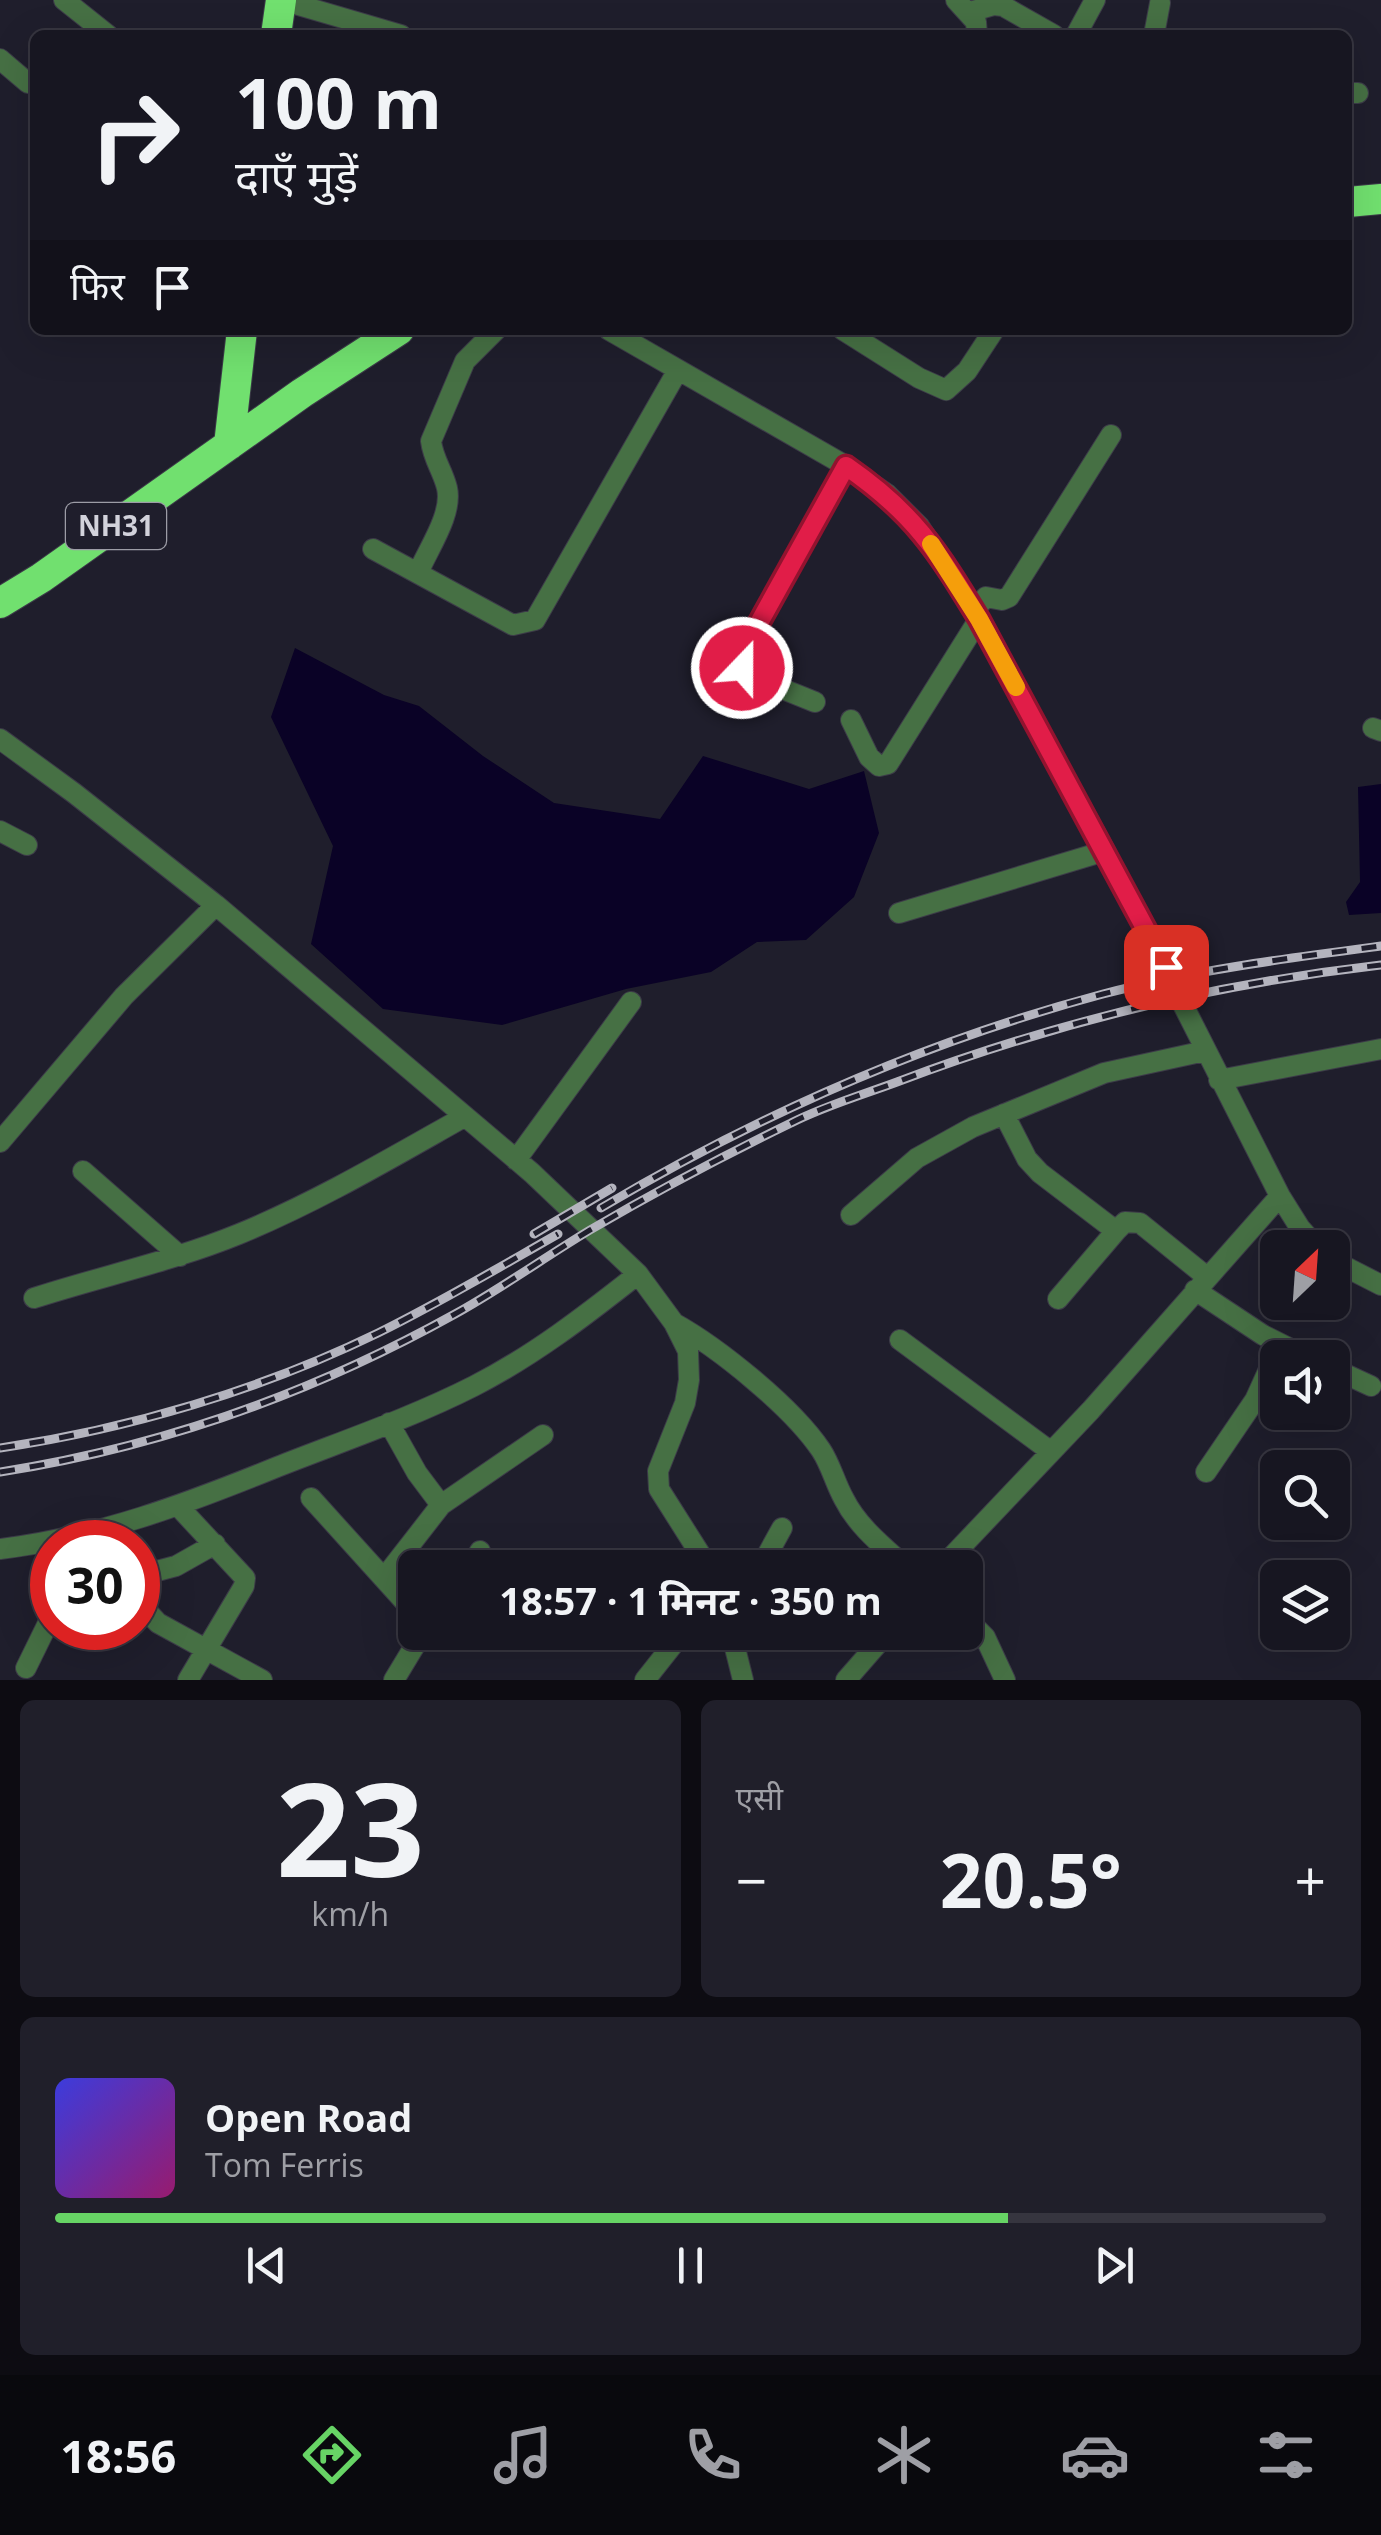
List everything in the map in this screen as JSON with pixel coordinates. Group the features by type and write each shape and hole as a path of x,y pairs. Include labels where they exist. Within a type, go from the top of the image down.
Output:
{"highway":[{"path":"277,30 281,0"},
{"path":"1352,202 1381,199"},
{"path":"229,444 241,335"},
{"name":"NH31","path":"0,603 392,335"}],"street":[{"path":"64,0 102,30"},
{"path":"281,0 384,30"},
{"path":"1079,30 1095,0"},
{"path":"1155,30 1160,3"},
{"path":"963,6 976,22 976,30"},
{"path":"963,6 1003,6 1045,30"},
{"path":"0,59 28,83"},
{"path":"418,573 447,507 448,493 432,455 431,441 465,361 491,335"},
{"path":"618,335 846,466 886,494 919,526 977,614 1106,851 1219,1080 1302,1230"},
{"path":"851,335 919,378 946,390 967,371 991,335"},
{"path":"374,548 514,625 534,620 678,370"},
{"path":"851,720 868,757 879,766 888,764 986,597 1009,597 1112,435"},
{"path":"815,702 748,675 740,659 846,466"},
{"path":"0,739 74,792 216,906 516,1160 638,1274 674,1322 688,1351 690,1380 658,1471 660,1489 698,1550"},
{"path":"0,831 27,845"},
{"path":"899,913 1106,851"},
{"path":"0,1142 7,1117 216,906"},
{"path":"516,1160 631,1002"},
{"path":"1219,1080 1381,1049"},
{"path":"851,1215 916,1158 1004,1114 1104,1073 1206,1051"},
{"path":"1004,1114 1027,1159 1040,1173 1116,1231"},
{"path":"34,1298 180,1256 293,1210 464,1117"},
{"path":"83,1171 180,1256"},
{"path":"959,1550 1280,1196"},
{"path":"1058,1299 1116,1231 1132,1220 1201,1284 1274,1340"},
{"path":"1350,1267 1379,1279"},
{"path":"0,1549 80,1536 179,1507 475,1386 558,1335 638,1274"},
{"path":"674,1322 726,1356 809,1435 822,1451 844,1501 889,1550"},
{"path":"900,1340 1050,1451"},
{"path":"1350,1376 1371,1386"},
{"path":"1206,1472 1260,1389"},
{"path":"388,1422 417,1474 442,1505"},
{"path":"385,1577 442,1505 543,1436"},
{"path":"311,1498 398,1593"},
{"path":"179,1507 245,1578 244,1586 188,1680"},
{"path":"770,1550 782,1528"},
{"path":"160,1570 176,1566 214,1544"},
{"path":"160,1624 262,1680"},
{"path":"983,1635 1004,1680"},
{"path":"26,1668 35,1650"},
{"path":"394,1680 412,1650"},
{"path":"645,1680 669,1650"},
{"path":"736,1650 743,1680"},
{"path":"846,1680 872,1650"}],"shaded area":[{"path":"295,648 384,695 419,706 483,756 554,803 660,819 703,756 809,789 864,771 879,833 854,897 806,940 757,942 711,972 626,989 502,1025 383,1009 311,944 333,846 271,717"},
{"path":"1381,784 1381,913 1349,915 1346,902 1360,882 1358,787"}],"railway":[{"path":"601,1208 782,1112 972,1034 1103,994 1172,978 1381,946"},
{"path":"0,1472 177,1432 347,1369 455,1314 664,1188 843,1101 1015,1042 1135,1008 1257,983 1381,965"},
{"path":"534,1234 612,1188"},
{"path":"0,1448 145,1418 288,1372 401,1322 558,1234"}],"slow traffic":[{"path":"931,544 1016,687"}],"route":[{"path":"742,668 740,659 745,648 846,466 903,510 946,565 1106,851 1166,967"}]}
